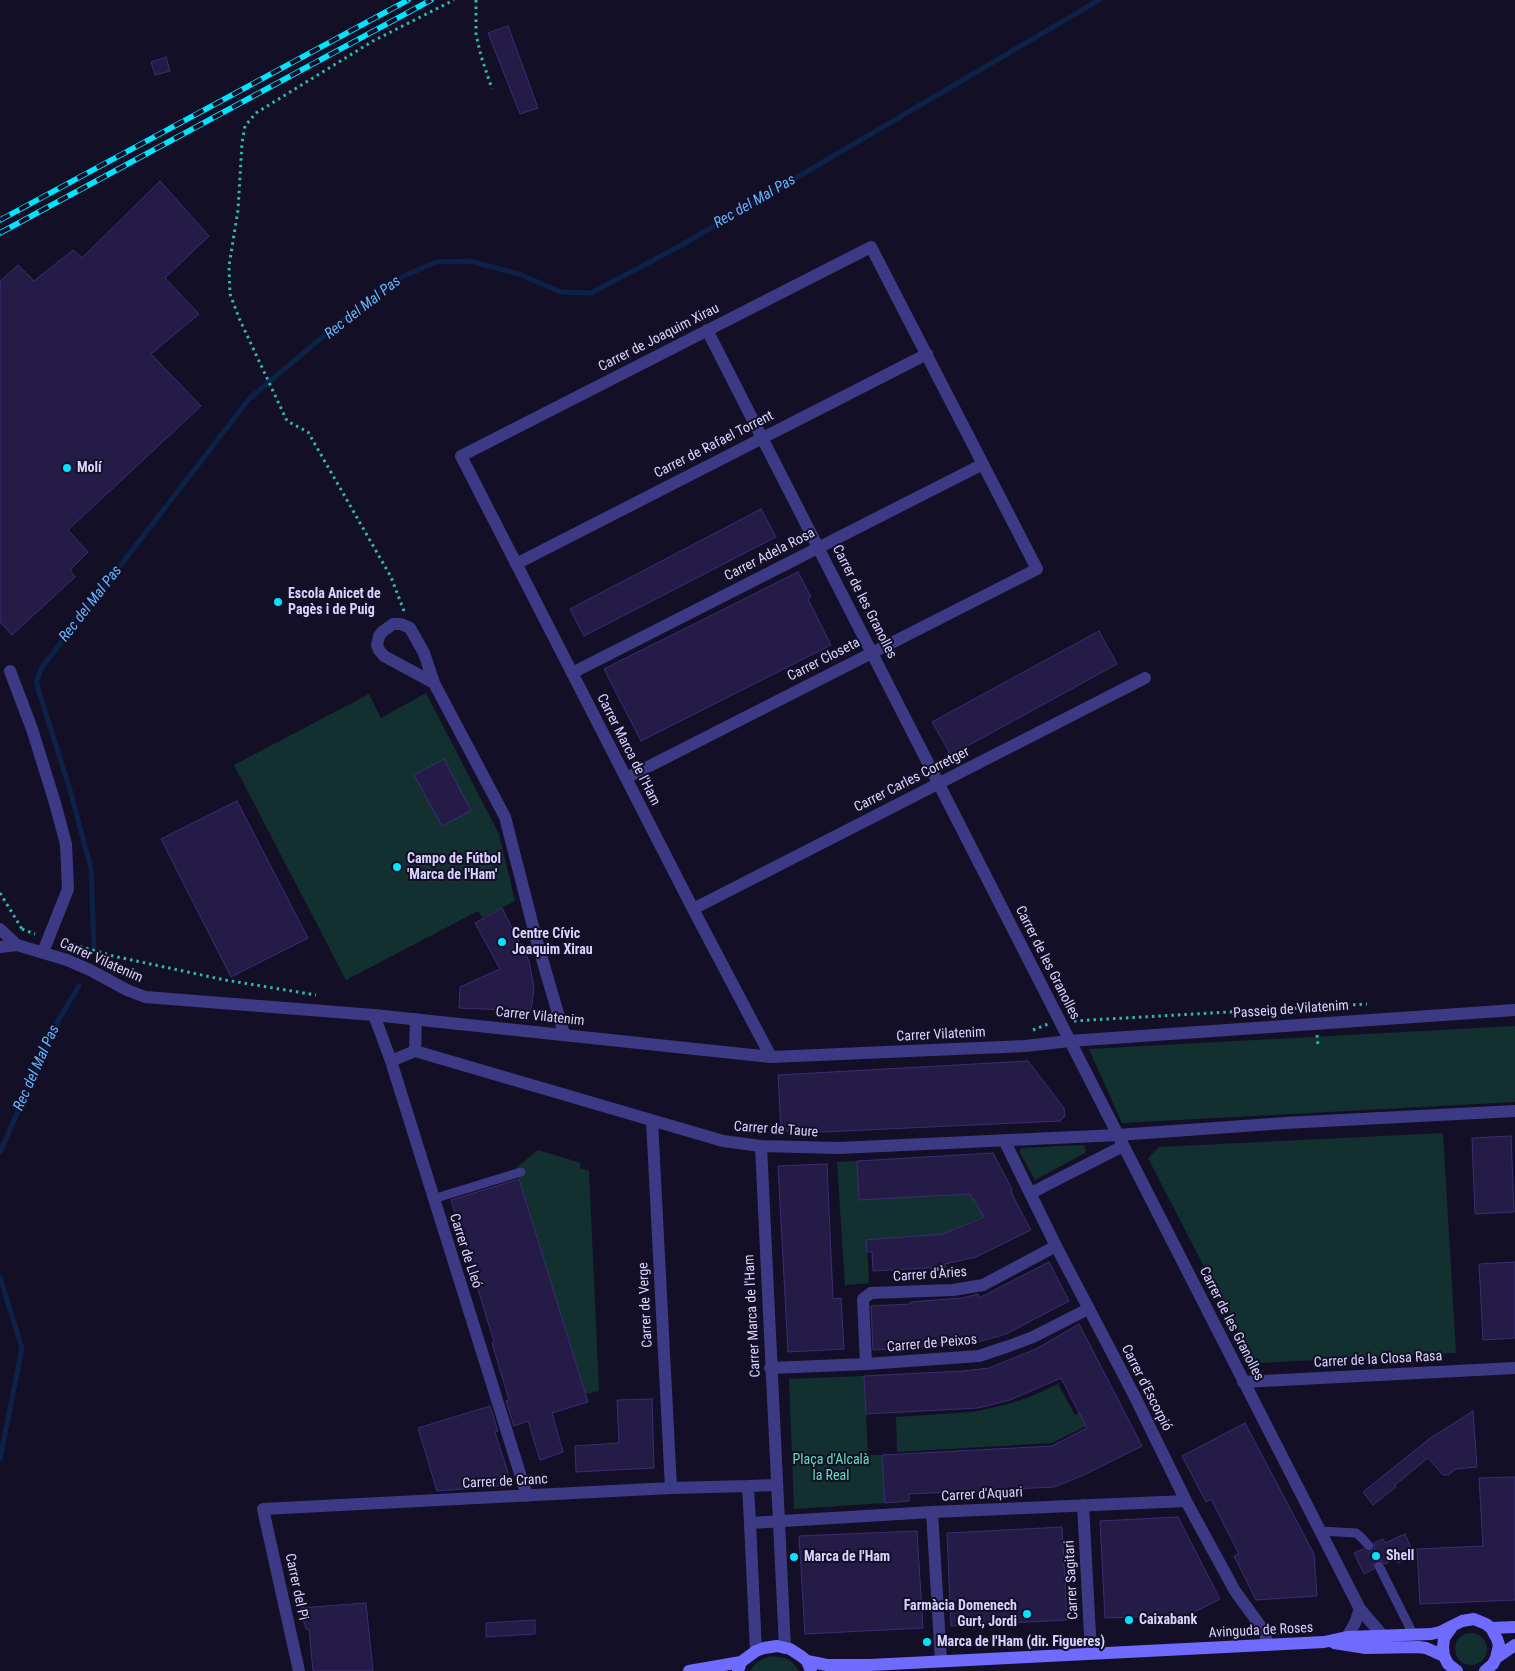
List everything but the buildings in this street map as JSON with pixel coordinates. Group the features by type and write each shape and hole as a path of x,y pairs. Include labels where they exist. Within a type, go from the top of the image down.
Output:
{"main road":[{"path":"1324,1642 1347,1637 1440,1632 1456,1623 1474,1619 1491,1628 1495,1633 1498,1645 1493,1664 1484,1671"},
{"path":"1456,1623 1444,1638 1443,1647 1444,1656 1448,1664 1457,1671"},
{"path":"1491,1628 1515,1627"},
{"name":"Avinguda de Roses","path":"809,1666 870,1665 1324,1642"},
{"path":"1324,1642 1366,1648 1418,1647 1426,1648 1444,1656"},
{"path":"1496,1658 1515,1645"},
{"path":"689,1671 740,1666 756,1650 771,1647 785,1648 809,1666"},
{"name":"Avinguda de Roses","path":"850,1671 870,1665"}],"street":[{"name":"Carrer de Joaquim Xirau","path":"460,456 871,247 926,354"},
{"name":"Carrer de les Granolles","path":"707,330 940,783 1069,1041 1360,1609 1382,1635"},
{"name":"Carrer de Rafael Torrent","path":"516,564 926,354"},
{"path":"926,354 983,464"},
{"name":"Carrer Marca de l'Ham","path":"460,456 770,1057"},
{"name":"Carrer Adela Rosa","path":"572,673 983,464"},
{"name":"Carrer Closeta","path":"626,778 1037,569 983,464"},
{"path":"434,683 392,661 379,650 377,644 379,636 388,627 393,624 401,624 410,628 424,653 434,683 506,818 536,938 564,1034"},
{"path":"10,671 32,729 66,844 68,889 43,952"},
{"name":"Carrer Carles Corretger","path":"693,909 1145,678"},
{"name":"Carrer Vilatenim","path":"0,929 17,945"},
{"name":"Carrer Vilatenim","path":"0,947 17,945 43,952 90,970 127,990 145,997 416,1019 770,1057 1025,1046 1069,1041"},
{"name":"Passeig de Vilatenim","path":"1069,1041 1515,1010"},
{"name":"Carrer de Lleó","path":"374,1015 391,1061 527,1496"},
{"path":"391,1061 415,1051 416,1019"},
{"name":"Carrer de Taure","path":"415,1051 723,1141 760,1146 839,1148 1004,1140 1121,1140"},
{"path":"1031,1193 1121,1140 1285,1123 1515,1111"},
{"name":"Carrer de Verge","path":"652,1120 671,1488"},
{"name":"Carrer d'Escorpió","path":"1004,1140 1186,1501 1235,1591 1264,1631 1268,1645"},
{"name":"Carrer Marca de l'Ham","path":"760,1146 785,1648"},
{"name":"Carrer d'Àries","path":"866,1364 863,1299 871,1293 953,1290 983,1285 1056,1246"},
{"name":"Carrer de Peixos","path":"770,1368 866,1364 979,1356 1033,1337 1088,1309"},
{"name":"Carrer de la Closa Rasa","path":"1244,1382 1515,1368"},
{"path":"756,1650 748,1486 776,1485"},
{"name":"Carrer de Cranc","path":"263,1509 671,1488 748,1486"},
{"name":"Carrer d'Aquari","path":"779,1521 1186,1501"},
{"name":"Carrer Sagitari","path":"1083,1505 1091,1653"},
{"name":"Carrer del Pi","path":"263,1509 299,1671"},
{"path":"932,1512 941,1661"},
{"path":"750,1523 779,1521"},
{"path":"1347,1637 1360,1609"}],"lane":[{"path":"433,1199 522,1172"},
{"path":"1320,1531 1356,1533 1369,1546"},
{"path":"1379,1566 1413,1634"}],"path":[{"path":"410,628 391,577 308,432 287,421 272,392 230,294 230,266 238,210 242,143 246,126 256,113 374,41 454,0"},
{"path":"476,0 476,34 492,89"},
{"path":"0,893 22,929 49,938 113,956 225,980 319,995"},
{"path":"17,945 22,929"},
{"path":"1025,1034 1046,1024 1060,1022 1371,1004"}],"green space":[{"name":"Campo de Fútbol 'Marca de l'Ham'","path":"426,693 499,834 515,901 482,918 478,911 346,980 234,765 369,694 381,718"},
{"path":"1515,1026 1515,1102 1122,1123 1089,1049"},
{"path":"1443,1133 1456,1353 1259,1363 1251,1358 1148,1158 1159,1147"},
{"path":"1083,1145 1086,1150 1085,1153 1035,1180 1019,1151 1022,1148"},
{"path":"538,1150 581,1163 580,1168 589,1171 599,1391 586,1394 516,1168"},
{"path":"857,1161 859,1200 970,1194 978,1206 1012,1189 1016,1202 943,1234 867,1240 869,1283 845,1285 837,1162"},
{"name":"Plaça d'Alcalà la Real","path":"864,1376 868,1455 882,1455 885,1503 794,1509 789,1379"},
{"path":"1058,1384 1075,1415 1116,1395 1122,1408 1052,1443 897,1452 896,1417 973,1412 1030,1397"},
{"path":"1471,1633 1482,1638 1487,1649 1482,1660 1471,1665 1460,1660 1455,1649 1460,1638"},
{"path":"770,1656 785,1658 792,1662 799,1671 750,1671 756,1663"}],"waterway":[{"name":"Rec del Mal Pas","path":"94,948 91,869 70,790 36,682 42,667 249,399 320,339 395,280 436,262 470,261 519,274 561,292 591,293 680,246 1099,0"},
{"name":"Rec del Mal Pas","path":"0,1152 58,1021 79,986"},
{"name":"Rec del Mal Pas","path":"0,1277 22,1348 0,1459"}],"railway":[{"path":"0,220 408,0"},
{"path":"0,233 431,0"}],"place":[{"name":"Molí","path":"67,468"},
{"name":"Escola Anicet de Pagès i de Puig","path":"278,602"},
{"name":"Campo de Fútbol 'Marca de l'Ham'","path":"397,867"},
{"name":"Centre Cívic Joaquim Xirau","path":"502,942"},
{"name":"Shell","path":"1376,1556"},
{"name":"Marca de l'Ham","path":"794,1557"},
{"name":"Farmàcia Domenech Gurt, Jordi","path":"1027,1614"},
{"name":"Caixabank","path":"1129,1620"},
{"name":"Marca de l'Ham (dir. Figueres)","path":"927,1642"}]}
